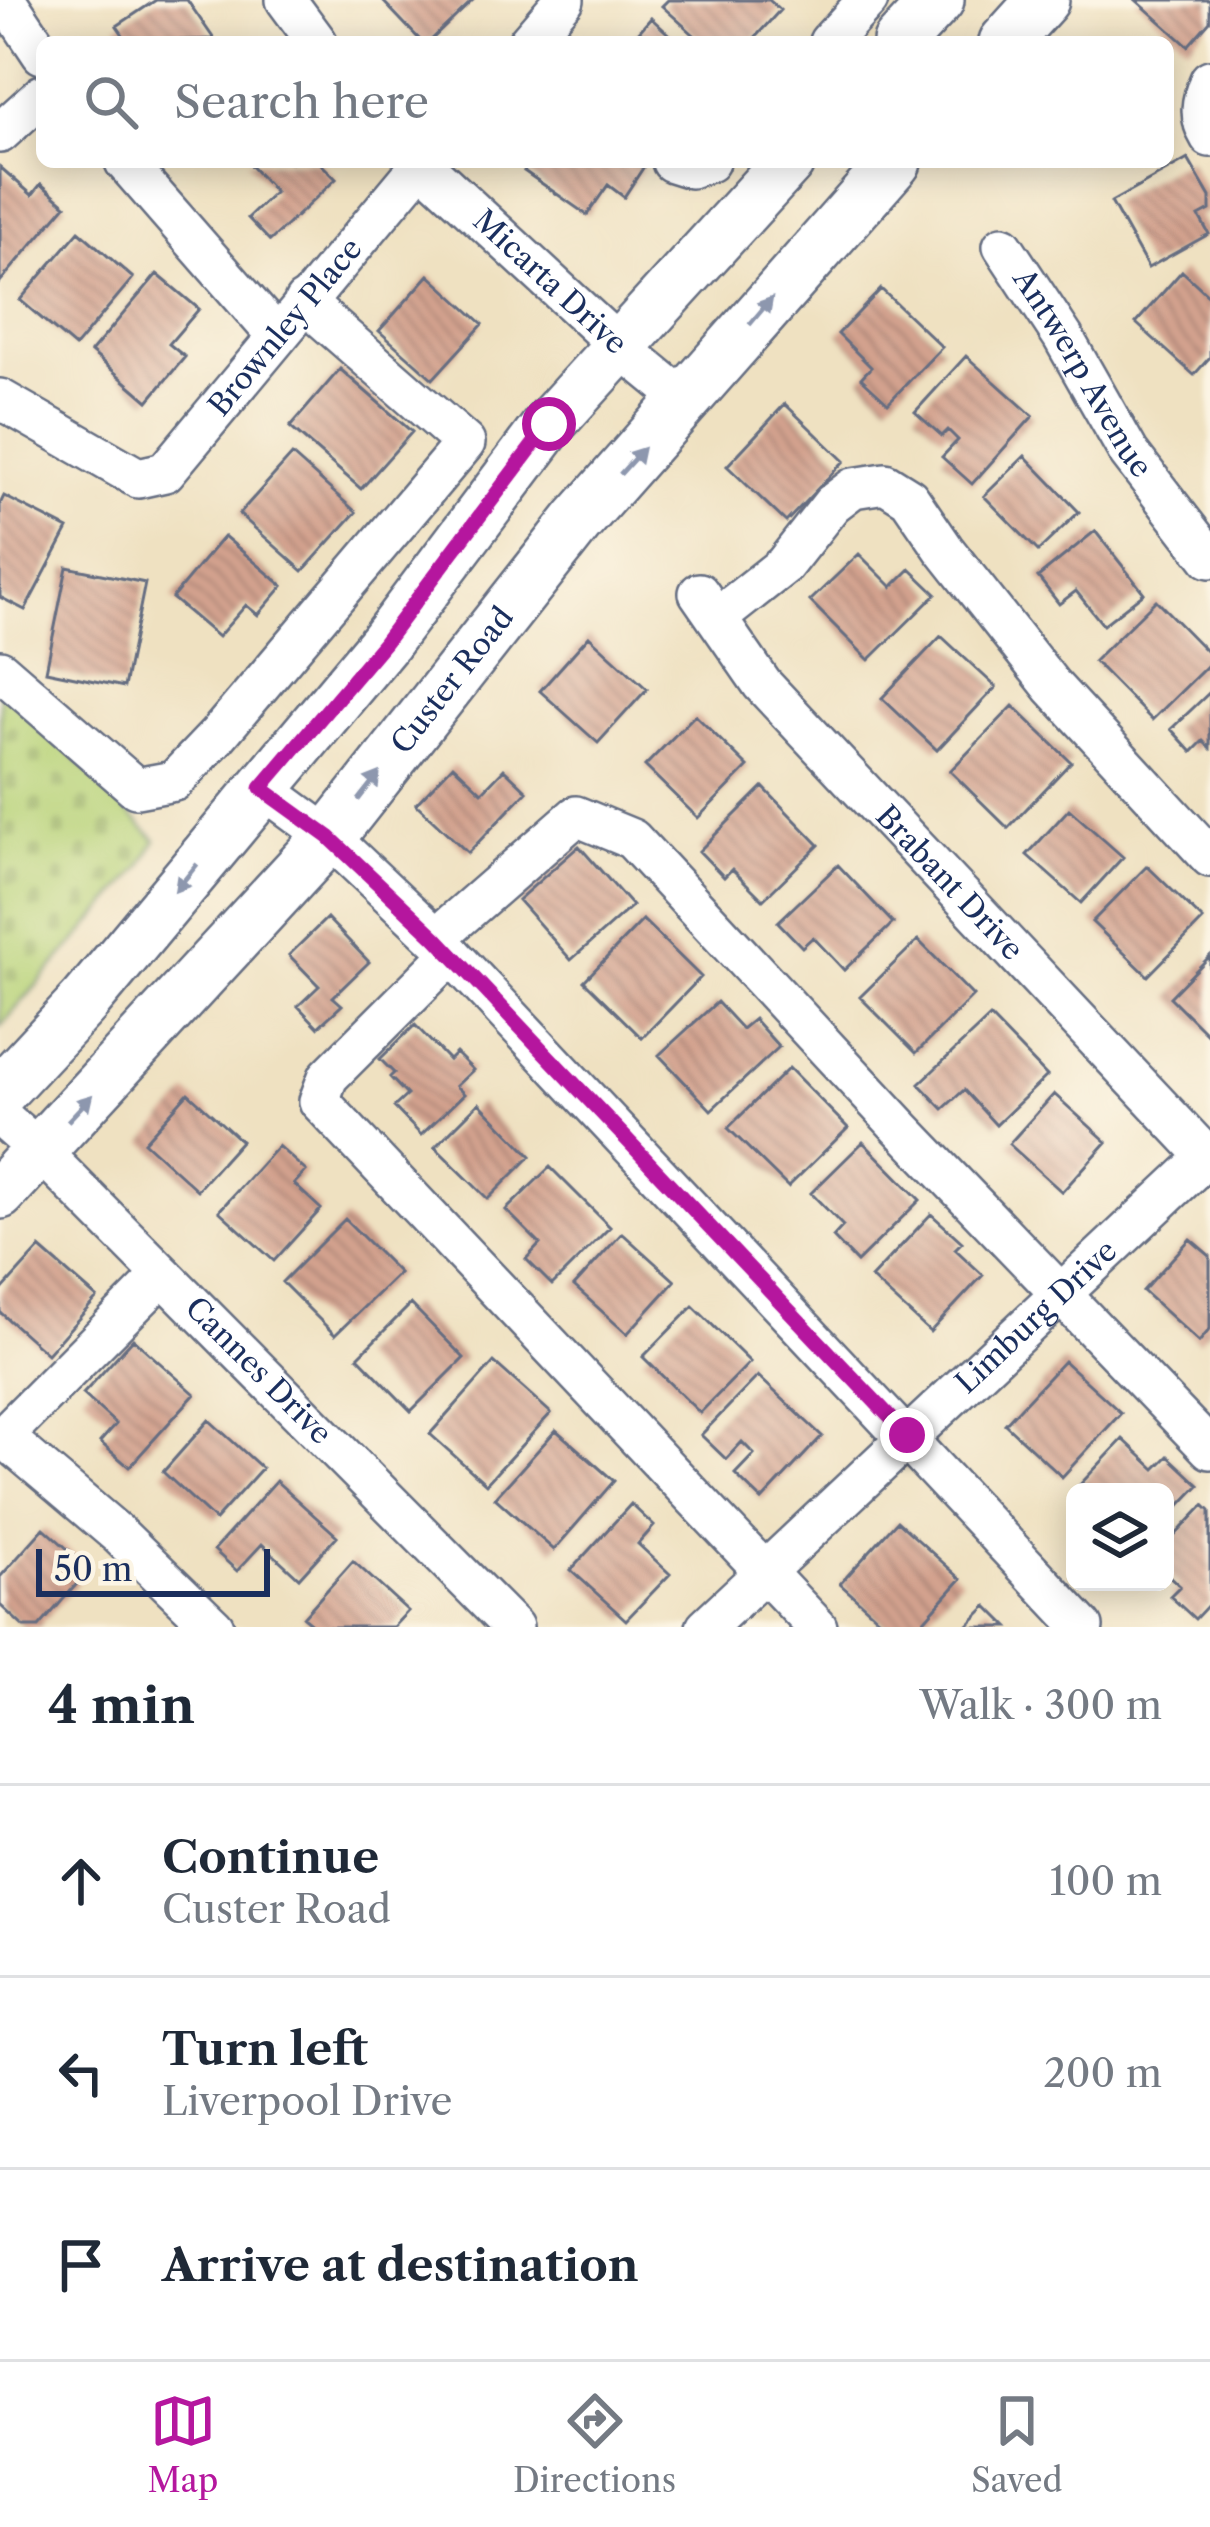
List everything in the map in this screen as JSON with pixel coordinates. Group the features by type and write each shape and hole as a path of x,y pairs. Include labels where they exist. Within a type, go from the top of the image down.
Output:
{"main road":[{"path":"905,36 938,0"},
{"path":"1010,36 1043,0"},
{"path":"0,1092 86,1000 384,643 549,424 782,168"},
{"name":"Custer Road","path":"0,1193 329,837 578,521 890,168"}],"street":[{"path":"6,0 36,45"},
{"path":"286,0 313,36"},
{"path":"533,36 564,0"},
{"path":"835,36 868,0"},
{"path":"1210,80 1201,100 1210,137"},
{"path":"0,133 36,100"},
{"path":"130,168 277,336"},
{"name":"Brownley Place","path":"0,399 138,478 165,472 417,168"},
{"name":"Micarta Drive","path":"426,168 618,345 686,400"},
{"name":"Antwerp Avenue","path":"1004,245 1129,453 1210,557"},
{"path":"0,670 136,788 174,781 233,718 465,443 304,302"},
{"name":"Brabant Drive","path":"1209,1157 762,684 708,606 784,566 832,504 853,488 885,483 910,498 944,549 1052,686 1210,857"},
{"path":"261,788 329,837 443,946 1083,1627"},
{"path":"818,1627 319,1101 328,1077 443,946 576,816 632,839 1210,1449"},
{"name":"Cannes Drive","path":"0,1116 513,1627"},
{"name":"Limburg Drive","path":"706,1627 1209,1157"},
{"path":"163,1275 2,1435 118,1534 214,1627"}],"green space":[{"path":"0,682 156,840 140,868 0,1027"}],"building":[{"path":"156,0 187,0 212,36 124,36 117,26"},
{"path":"382,0 473,0 435,36 416,36"},
{"path":"668,0 769,0 780,10 756,36 695,36 662,6"},
{"path":"1136,0 1210,0 1210,21 1188,46"},
{"path":"651,18 670,36 635,36"},
{"path":"1188,159 1210,197 1210,210 1199,216 1209,234 1148,268 1111,202"},
{"path":"0,167 32,195 41,184 66,205 0,282"},
{"path":"253,168 325,168 336,179 270,241 248,218 275,192"},
{"path":"643,168 624,197 608,185 587,215 524,171"},
{"path":"79,231 133,278 75,347 20,300"},
{"path":"1182,271 1210,297 1210,357 1194,375 1136,323"},
{"path":"157,274 199,309 169,344 185,357 148,401 91,352"},
{"path":"429,275 483,324 433,379 379,331"},
{"path":"881,289 942,347 888,403 861,378 871,367 838,334"},
{"path":"966,356 1033,416 972,484 942,457 958,440 948,430 942,436 915,412"},
{"path":"340,369 412,432 361,489 290,427"},
{"path":"785,404 844,461 786,522 727,466"},
{"path":"292,455 356,512 303,571 239,514"},
{"path":"1025,456 1079,512 1038,551 984,496"},
{"path":"4,496 68,529 25,610 0,597 0,504"},
{"path":"1095,531 1144,593 1103,625 1076,591 1059,604 1038,577"},
{"path":"224,536 283,586 258,615 246,605 218,637 172,598"},
{"path":"859,554 892,587 910,569 936,594 869,660 810,601"},
{"path":"67,567 145,583 124,687 46,671"},
{"path":"1156,600 1210,655 1210,663 1152,720 1094,661"},
{"path":"589,636 647,689 598,743 540,691"},
{"path":"941,636 996,687 937,750 882,698"},
{"path":"1210,692 1210,748 1203,741 1192,752 1171,729"},
{"path":"1013,706 1071,762 1008,828 950,771"},
{"path":"695,715 748,767 698,818 645,766"},
{"path":"453,765 482,792 504,769 527,791 468,853 416,804"},
{"path":"763,787 819,845 763,900 732,869 724,877 699,851"},
{"path":"1069,809 1123,857 1081,903 1027,855"},
{"path":"579,846 632,906 571,960 518,900"},
{"path":"838,865 893,923 844,970 813,937 802,947 778,922"},
{"path":"1147,866 1203,920 1148,976 1092,922"},
{"path":"327,918 369,962 333,997 342,1005 318,1027 298,1006 319,986 289,955"},
{"path":"643,920 701,977 642,1038 584,981"},
{"path":"918,940 973,996 916,1053 860,997"},
{"path":"1210,956 1210,1037 1170,997"},
{"path":"717,1002 742,1029 754,1019 779,1047 711,1110 659,1055"},
{"path":"990,1017 1047,1076 996,1125 964,1090 943,1109 919,1084"},
{"path":"415,1025 449,1060 456,1053 473,1070 456,1086 464,1094 421,1135 394,1107 407,1095 380,1059"},
{"path":"789,1068 848,1128 788,1187 728,1128"},
{"path":"188,1093 241,1141 197,1190 144,1142"},
{"path":"1054,1094 1107,1142 1062,1192 1009,1144"},
{"path":"479,1103 531,1156 488,1199 435,1147"},
{"path":"863,1142 920,1200 857,1262 833,1237 843,1226 811,1193"},
{"path":"278,1146 306,1171 294,1184 321,1209 274,1261 219,1211"},
{"path":"550,1167 610,1227 552,1285 526,1259 540,1244 506,1210"},
{"path":"931,1214 962,1242 955,1249 983,1275 930,1332 871,1278"},
{"path":"345,1219 399,1273 335,1335 282,1282"},
{"path":"622,1233 675,1281 627,1334 574,1286"},
{"path":"1190,1239 1210,1256 1210,1329 1199,1342 1143,1291"},
{"path":"40,1248 97,1298 47,1354 0,1312 0,1292"},
{"path":"411,1304 464,1358 411,1411 358,1357"},
{"path":"693,1306 750,1362 700,1413 643,1357"},
{"path":"133,1339 195,1394 129,1467 100,1442 116,1424 83,1394"},
{"path":"1064,1361 1121,1413 1062,1477 1005,1424"},
{"path":"494,1362 551,1413 486,1484 430,1434"},
{"path":"758,1376 822,1436 762,1500 735,1474 754,1454 742,1442 726,1459 701,1435"},
{"path":"209,1420 262,1468 215,1520 163,1472"},
{"path":"556,1430 614,1481 554,1550 495,1498"},
{"path":"1123,1439 1155,1469 1168,1456 1199,1485 1174,1511 1174,1483 1081,1483"},
{"path":"276,1481 337,1536 299,1578 262,1544 237,1571 214,1550"},
{"path":"631,1504 654,1526 638,1544 670,1574 626,1620 571,1570"},
{"path":"1204,1505 1210,1511 1210,1603 1195,1619 1170,1596 1180,1586 1174,1580 1174,1537"},
{"path":"897,1521 961,1579 918,1627 888,1627 840,1584"},
{"path":"44,1528 90,1569 39,1627 24,1627 0,1605 0,1577"},
{"path":"353,1561 408,1611 393,1627 315,1627 303,1617"},
{"path":"987,1606 1008,1627 966,1627"}],"route":[{"path":"549,424 384,643 261,788 329,837 436,938 907,1435"}]}
